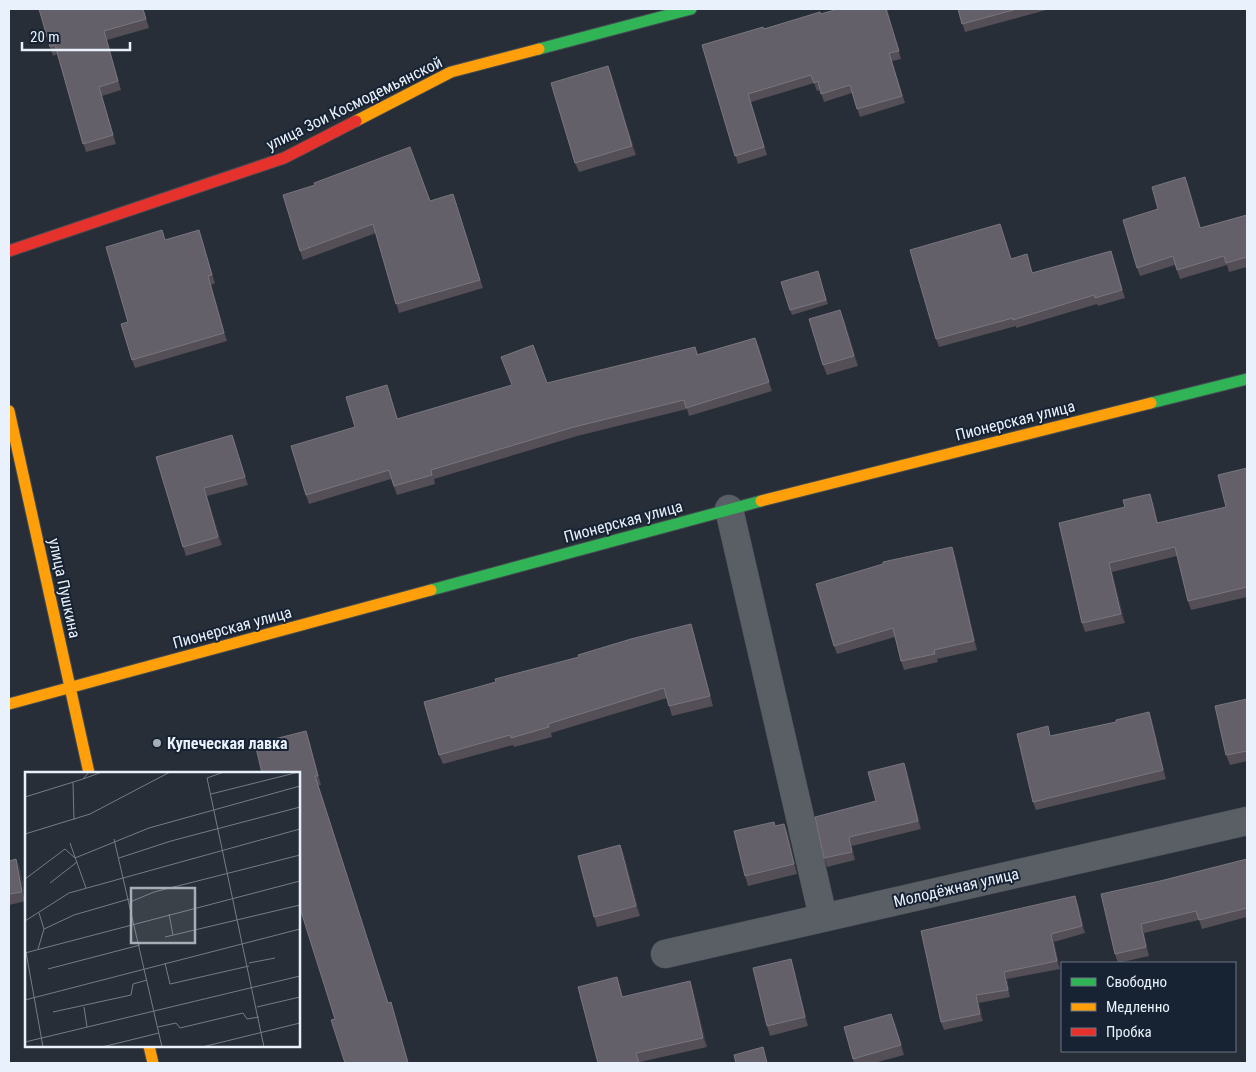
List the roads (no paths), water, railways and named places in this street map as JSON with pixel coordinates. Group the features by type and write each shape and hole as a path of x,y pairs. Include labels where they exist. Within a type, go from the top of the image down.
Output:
{"street":[{"name":"улица Зои Космодемьянской","path":"9,251 284,158 451,72 691,9"},
{"name":"Пионерская улица","path":"9,704 729,509 1247,379"},
{"name":"улица Пушкина","path":"9,411 89,772"},
{"path":"729,509 823,917"},
{"name":"Молодёжная улица","path":"665,954 1247,821"},
{"path":"149,1047 153,1063"}],"place":[{"name":"Купеческая лавка","path":"157,743"}]}
